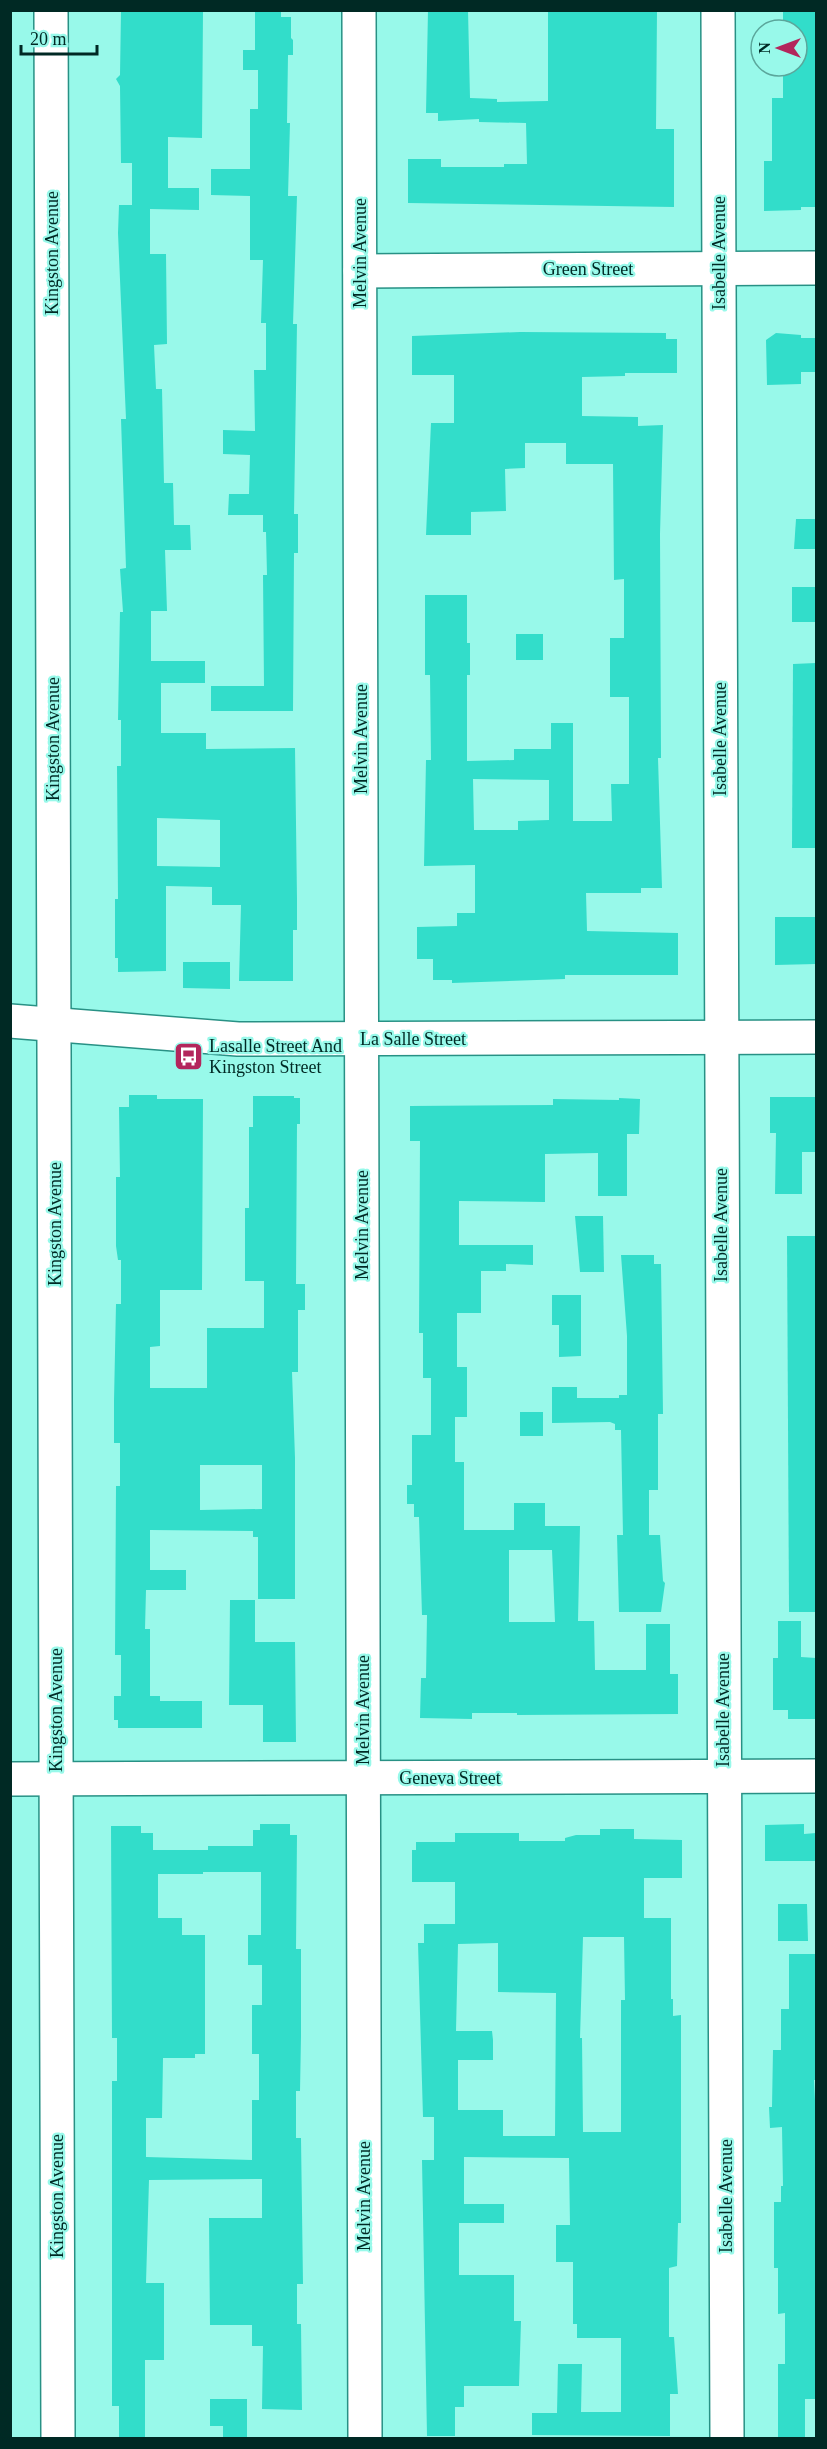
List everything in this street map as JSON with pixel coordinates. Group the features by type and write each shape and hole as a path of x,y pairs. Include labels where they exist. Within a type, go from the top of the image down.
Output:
{"street":[{"name":"Kingston Avenue","path":"51,10 58,2439"},
{"name":"Melvin Avenue","path":"359,10 365,2439"},
{"name":"Isabelle Avenue","path":"718,10 720,1037 727,2439"},
{"name":"Green Street","path":"360,271 816,268"},
{"name":"La Salle Street","path":"10,1021 238,1039 816,1036"},
{"name":"Geneva Street","path":"10,1779 816,1776"}],"building":[{"path":"203,10 202,138 168,137 168,188 199,188 199,210 150,209 150,254 166,254 167,344 154,345 156,389 162,389 164,483 173,483 174,525 190,525 191,550 165,550 167,611 151,611 151,661 205,661 205,683 161,683 161,733 206,733 206,749 295,748 297,930 293,930 293,981 239,981 241,905 212,905 212,887 166,886 166,971 118,972 118,958 115,958 115,899 118,899 117,766 121,766 121,720 118,720 120,612 123,612 120,569 126,568 121,419 126,419 118,233 119,205 132,205 132,163 121,163 120,86 116,79 120,75 121,11","holes":["157,818 220,820 220,867 157,866"]},
{"path":"255,10 281,10 281,17 291,17 291,38 293,40 293,55 288,55 287,123 290,123 288,196 297,196 293,324 297,324 294,514 298,514 298,553 294,553 293,711 211,711 211,686 264,686 263,575 267,575 266,532 263,532 263,515 228,515 229,494 249,494 250,455 223,454 223,430 255,431 254,370 266,370 266,323 261,323 263,260 250,260 250,196 211,195 211,169 250,169 250,109 258,109 258,70 243,70 243,50 255,50"},
{"path":"428,10 468,10 470,98 497,99 497,102 548,101 548,10 657,11 656,129 674,129 674,207 408,203 408,159 441,159 441,167 504,167 504,164 527,164 526,123 479,122 479,119 438,121 438,113 426,113"},
{"path":"783,10 816,10 816,207 801,207 801,210 764,211 764,161 772,161 772,98 783,98 783,78 809,78 809,18 783,18"},
{"path":"520,332 666,333 666,339 677,339 677,373 625,373 625,376 582,377 582,416 638,417 638,426 663,425 660,534 661,758 658,758 662,888 641,888 641,893 586,893 587,931 678,933 678,975 565,975 565,979 452,983 452,980 433,980 433,959 417,959 417,927 457,926 457,913 475,913 475,865 424,866 426,760 431,760 430,675 425,675 425,595 467,595 470,675 467,675 467,761 514,760 514,749 551,749 551,723 573,723 573,821 612,821 611,784 629,784 629,697 610,697 610,638 624,638 624,579 614,580 613,464 566,464 566,443 525,443 525,468 505,469 506,511 471,512 471,535 426,535 431,423 454,423 454,375 412,375 412,336","holes":["473,779 549,780 549,820 518,821 518,830 474,830"]},
{"path":"776,333 801,335 801,338 816,338 816,372 801,372 801,384 767,385 766,340"},
{"path":"796,519 816,519 816,549 794,549"},
{"path":"792,587 816,587 816,622 792,622"},
{"path":"516,634 543,634 543,660 516,660"},
{"path":"816,663 816,848 792,848 793,664"},
{"path":"775,917 816,917 816,964 775,965"},
{"path":"183,962 230,962 230,989 183,988"},
{"path":"129,1095 157,1095 157,1099 203,1099 202,1290 160,1290 160,1346 150,1347 150,1388 207,1388 207,1328 264,1328 264,1281 245,1281 245,1208 249,1208 249,1127 253,1127 253,1096 300,1098 300,1124 297,1124 296,1284 305,1284 305,1310 298,1310 298,1372 292,1372 295,1458 295,1599 258,1599 258,1537 253,1537 253,1531 150,1530 150,1570 186,1570 186,1590 146,1590 145,1629 150,1629 150,1696 160,1696 160,1701 202,1701 202,1728 118,1728 118,1720 114,1720 114,1696 121,1696 121,1655 115,1655 116,1486 120,1486 120,1443 114,1443 114,1401 116,1304 121,1304 121,1260 118,1260 116,1246 116,1177 120,1177 119,1107 129,1107","holes":["200,1465 262,1465 262,1509 200,1510"]},
{"path":"770,1097 816,1097 816,1152 802,1152 802,1194 775,1194 776,1133 770,1133"},
{"path":"619,1098 640,1099 639,1134 627,1134 627,1196 598,1196 598,1153 545,1154 545,1202 459,1201 459,1245 533,1245 533,1265 506,1264 506,1271 481,1271 481,1313 457,1313 457,1367 467,1367 467,1417 455,1417 455,1462 464,1462 464,1530 514,1530 514,1503 545,1503 545,1526 580,1526 578,1621 594,1621 595,1670 646,1670 646,1624 670,1624 670,1674 678,1674 678,1714 472,1713 472,1719 420,1718 421,1678 426,1678 427,1615 422,1615 419,1517 414,1517 414,1504 407,1504 407,1485 412,1485 412,1435 431,1435 431,1378 423,1378 423,1333 419,1333 420,1141 410,1141 410,1106 553,1105 553,1099 619,1100","holes":["509,1550 552,1550 555,1622 509,1622"]},
{"path":"575,1216 603,1216 604,1272 580,1272"},
{"path":"787,1236 816,1236 816,1612 789,1612"},
{"path":"621,1255 654,1255 654,1264 661,1264 663,1414 658,1414 658,1490 649,1490 649,1535 660,1535 665,1583 661,1612 619,1612 617,1535 623,1535 621,1430 615,1430 615,1424 610,1422 552,1423 552,1387 577,1387 577,1398 619,1398 619,1395 627,1395 627,1336"},
{"path":"552,1295 581,1295 581,1356 559,1357 559,1325 552,1325"},
{"path":"520,1412 543,1412 543,1436 520,1436"},
{"path":"230,1600 255,1600 255,1642 295,1642 296,1742 263,1742 263,1705 229,1705"},
{"path":"778,1621 801,1621 801,1657 816,1658 816,1719 788,1719 788,1710 773,1710 773,1658 778,1658"},
{"path":"260,1824 290,1824 290,1835 297,1835 296,1949 301,1949 301,2036 300,2091 296,2091 296,2138 301,2138 303,2284 297,2284 297,2324 301,2324 302,2410 262,2409 263,2346 252,2346 252,2325 210,2325 209,2218 262,2218 262,2179 149,2180 146,2283 164,2283 164,2360 145,2360 145,2439 119,2439 119,2406 112,2406 112,2081 117,2081 117,2038 112,2038 111,1826 141,1826 141,1833 153,1833 153,1850 208,1850 208,1846 253,1846 253,1830 260,1830","holes":["261,1872 261,1935 248,1935 248,1965 262,1965 262,2005 252,2005 252,2054 259,2054 259,2100 252,2100 252,2160 146,2157 146,2118 162,2118 163,2058 195,2058 195,2054 205,2054 205,1935 182,1935 182,1918 158,1918 158,1874"]},
{"path":"804,1824 804,1834 816,1833 816,1861 765,1861 765,1825"},
{"path":"600,1829 634,1829 634,1839 682,1840 682,1878 644,1878 644,1918 671,1918 671,1999 673,1999 673,2016 681,2015 681,2223 678,2223 677,2266 669,2268 669,2337 674,2337 678,2394 670,2394 670,2436 532,2435 532,2413 557,2413 558,2364 582,2364 581,2412 621,2412 621,2338 577,2338 577,2324 573,2324 573,2262 556,2262 556,2225 570,2225 569,2158 464,2157 464,2204 504,2204 504,2223 459,2223 459,2275 514,2275 514,2321 521,2321 519,2386 464,2386 464,2407 455,2407 455,2436 427,2436 422,2160 434,2160 434,2117 423,2117 418,1943 424,1943 424,1924 455,1924 455,1882 412,1882 412,1850 416,1850 416,1842 455,1842 455,1833 519,1833 519,1841 565,1841 565,1838 576,1835 600,1835","holes":["583,1937 624,1937 625,2000 621,2000 621,2132 583,2132 582,2038 580,2038","498,1943 498,1992 556,1993 555,2136 503,2136 503,2110 458,2110 458,2060 493,2060 492,2031 456,2031 458,1944"]},
{"path":"778,1904 807,1904 808,1941 778,1941"},
{"path":"789,1954 816,1954 816,2080 814,2080 816,2399 805,2399 805,2437 778,2437 778,2364 785,2364 785,2313 778,2314 778,2268 774,2268 774,2202 781,2202 781,2186 783,2186 782,2127 770,2128 769,2107 772,2107 773,2050 781,2050 781,2009 789,2009"},
{"path":"210,2399 247,2399 247,2439 223,2439 223,2426 210,2426"}],"place":[{"name":"Lasalle Street And Kingston Street","path":"188,1056"}]}
